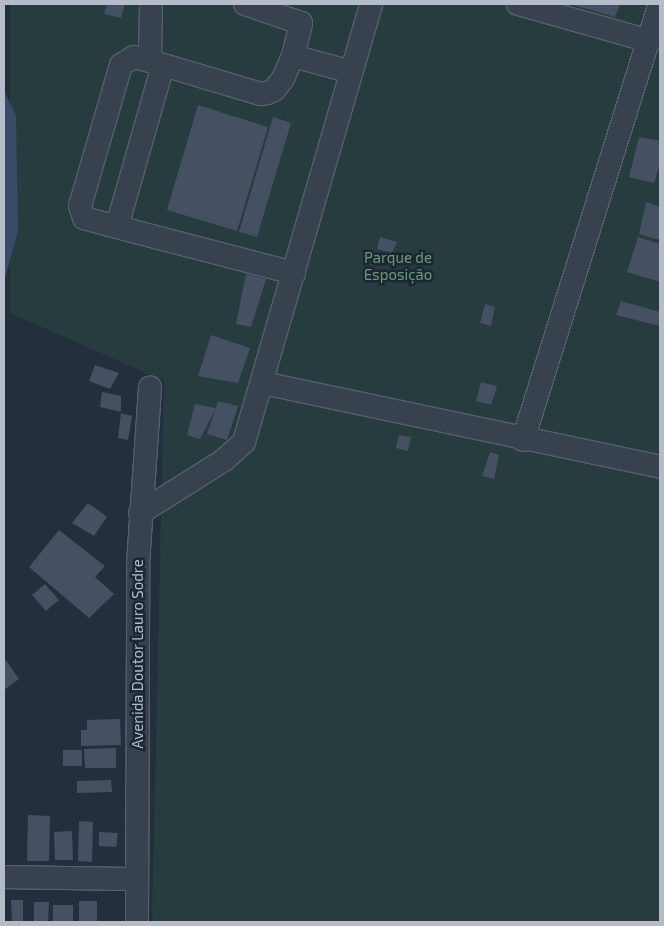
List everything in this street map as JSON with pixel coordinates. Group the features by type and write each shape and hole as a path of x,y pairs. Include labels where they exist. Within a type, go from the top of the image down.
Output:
{"street":[{"path":"117,227 157,63 151,4"},
{"path":"245,4 301,23 293,56 279,85 274,90 261,94 134,57 122,65 80,206 84,218 294,273"},
{"path":"140,513 235,452 250,429 371,4"},
{"path":"518,4 650,41"},
{"path":"523,440 650,41 660,4"},
{"path":"293,56 351,72"},
{"path":"263,384 523,440 660,467"},
{"name":"Avenida Doutor Lauro Sodre","path":"137,922 140,513 150,387"},
{"path":"4,877 136,879"}],"green space":[{"name":"Parque de Esposição","path":"10,4 660,4 660,922 152,922 164,381 10,313"}],"water":[{"path":"4,91 16,115 18,231 4,282"}],"building":[{"path":"107,4 125,4 121,18 104,14"},
{"path":"570,4 620,4 615,17"},
{"path":"198,105 268,127 237,231 167,210"},
{"path":"273,117 291,123 257,237 239,232"},
{"path":"639,137 660,141 660,164 654,183 629,177"},
{"path":"646,202 660,207 660,240 639,234"},
{"path":"380,237 397,242 392,253 377,249"},
{"path":"638,237 660,244 660,282 627,272"},
{"path":"246,274 266,279 251,327 236,324"},
{"path":"621,301 660,312 660,326 616,315"},
{"path":"485,304 495,307 491,326 480,323"},
{"path":"211,335 250,348 238,383 198,376"},
{"path":"95,365 119,373 110,389 89,381"},
{"path":"481,382 497,386 491,405 476,401"},
{"path":"102,392 121,396 121,412 100,407"},
{"path":"218,401 238,406 227,440 207,434"},
{"path":"195,404 216,408 200,439 187,435"},
{"path":"121,413 132,416 128,440 118,438"},
{"path":"399,435 411,437 408,451 396,448"},
{"path":"490,452 499,455 494,479 482,476"},
{"path":"88,503 107,517 94,536 72,523"},
{"path":"59,530 105,566 95,577 114,594 89,618 29,567"},
{"path":"45,584 59,600 46,611 32,595"},
{"path":"4,660 19,679 4,690"},
{"path":"120,719 121,745 81,746 81,730 87,730 87,720"},
{"path":"116,748 116,768 85,768 84,749"},
{"path":"63,750 82,750 82,766 63,766"},
{"path":"111,780 112,792 77,793 77,781"},
{"path":"28,815 50,816 49,861 27,861"},
{"path":"79,821 93,822 92,862 78,861"},
{"path":"72,831 73,860 55,860 54,832"},
{"path":"99,832 118,833 116,847 99,846"},
{"path":"11,900 23,900 23,922 12,922"},
{"path":"79,901 97,901 97,922 79,922"},
{"path":"34,902 49,902 48,922 34,922"},
{"path":"53,905 73,905 73,922 53,922"}]}
